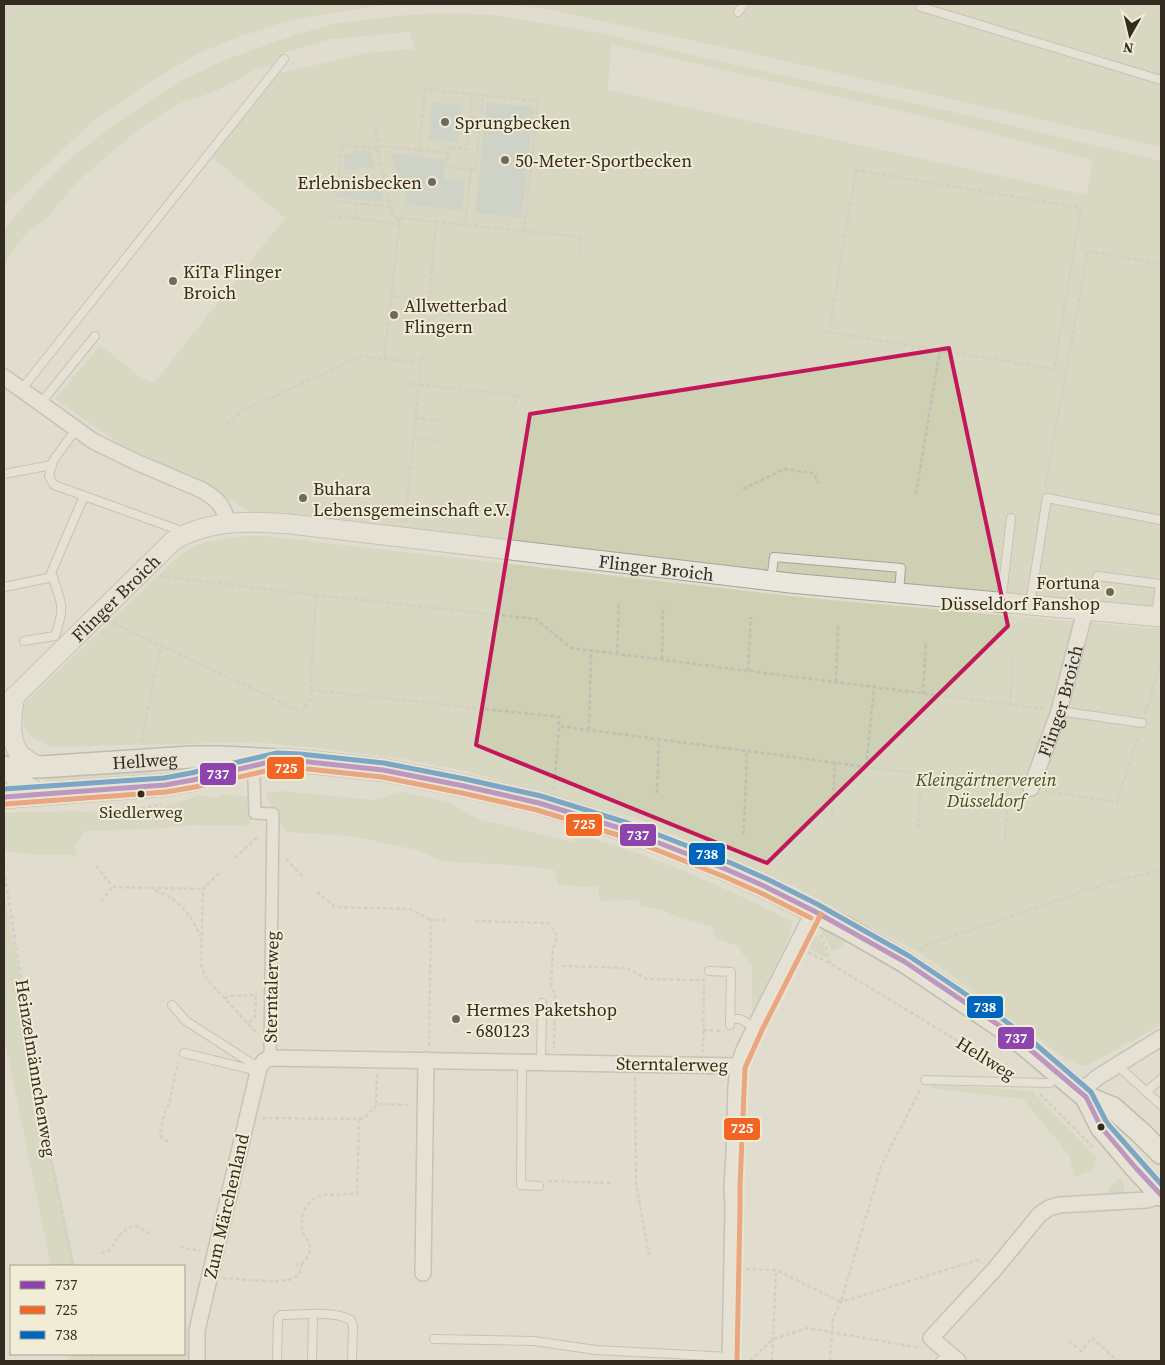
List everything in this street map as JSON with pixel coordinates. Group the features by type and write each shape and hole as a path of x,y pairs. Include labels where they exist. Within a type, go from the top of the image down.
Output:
{"main road":[{"name":"Hellweg","path":"8,766 40,766 191,757 300,761 383,770 446,782 539,803 626,830 746,878 815,921 905,962 1000,1026 1083,1095 1113,1108 1161,1153"},
{"name":"Hellweg","path":"4,797 165,785 278,760"},
{"name":"Hellweg","path":"1083,1095 1101,1127 1161,1195"}],"street":[{"path":"4,377 92,441 207,493 222,505 229,523"},
{"name":"Flinger Broich","path":"8,766 11,720 9,701 173,541 200,528 229,523 263,522 290,524 772,581 1159,617"},
{"name":"Flinger Broich","path":"1031,788 1059,711 1085,611"},
{"path":"8,766 27,787 40,794"},
{"name":"Sterntalerweg","path":"254,779 254,813 273,814 273,856 264,1061 377,1059 738,1066"},
{"path":"730,1359 732,1186 738,1066 755,1027 796,946 815,921"},
{"path":"1083,1095 1098,1076 1161,1038"},
{"path":"423,1273 427,1060"},
{"name":"Zum Märchenland","path":"197,1361 197,1331 214,1254 247,1118 264,1061"},
{"path":"944,1352 994,1270 1040,1214 1049,1208 1059,1205 1146,1200 1161,1195"}],"lane":[{"path":"738,12 744,4"},
{"path":"922,4 920,7 1161,80"},
{"path":"21,390 284,59"},
{"path":"40,404 95,336"},
{"path":"76,429 53,461 50,476 54,485 176,529 180,536"},
{"path":"4,474 52,465"},
{"path":"24,642 55,636 61,620 63,606 51,573 84,496"},
{"path":"1030,606 1047,498 1161,520"},
{"path":"1001,603 1011,518"},
{"path":"772,581 774,557 901,568 898,594"},
{"path":"1096,576 1160,584 1159,617"},
{"path":"4,587 53,577"},
{"path":"1059,711 1142,724"},
{"path":"709,971 731,972 730,1022 740,1019 755,1027"},
{"path":"542,1003 548,1062"},
{"path":"172,1005 186,1021 264,1061"},
{"path":"181,1056 264,1061"},
{"path":"522,1062 521,1185 539,1186"},
{"path":"1117,1065 1161,1105"},
{"path":"925,1080 1050,1083 1059,1075"},
{"path":"1146,1092 1161,1079"},
{"path":"312,1361 313,1314"},
{"path":"277,1361 278,1318 281,1315 313,1314 329,1314 346,1317 351,1320 353,1326 352,1361"},
{"path":"434,1340 534,1341 596,1350 730,1359"}],"path":[{"path":"419,150 425,89 538,101 524,231"},
{"path":"472,94 467,149 449,148 447,167 476,170 477,160"},
{"path":"477,153 483,95"},
{"path":"374,126 380,146"},
{"path":"390,207 336,201 342,145 376,148 380,146 448,153"},
{"path":"376,148 393,217 582,237 580,256"},
{"path":"466,225 471,170"},
{"path":"856,170 1081,208 1054,368 940,350 829,332 856,170"},
{"path":"356,218 357,204"},
{"path":"332,216 399,224"},
{"path":"384,359 400,217"},
{"path":"428,307 436,222"},
{"path":"1047,498 1044,492 1088,251 1161,264"},
{"path":"391,296 428,301"},
{"path":"916,494 940,350"},
{"path":"403,537 422,355"},
{"path":"226,424 242,411 362,356 413,362 413,366"},
{"path":"411,380 410,384 518,395 513,409"},
{"path":"416,418 442,421"},
{"path":"414,438 440,441"},
{"path":"743,489 784,469 814,473 818,483"},
{"path":"160,576 536,619 571,648 1059,711"},
{"path":"113,623 302,712 310,699 316,595"},
{"path":"617,654 620,600"},
{"path":"662,660 663,606"},
{"path":"748,671 751,617"},
{"path":"836,682 838,626"},
{"path":"923,694 926,641"},
{"path":"141,745 161,646"},
{"path":"589,730 591,650"},
{"path":"1010,705 1014,653"},
{"path":"866,766 874,688"},
{"path":"311,690 559,717 554,789"},
{"path":"559,726 1031,788 1117,802"},
{"path":"657,792 659,740"},
{"path":"742,835 747,750"},
{"path":"832,817 835,763"},
{"path":"918,828 921,774"},
{"path":"1005,841 1008,785"},
{"path":"234,858 255,839 273,840"},
{"path":"273,856 284,857 303,877"},
{"path":"96,866 113,887 203,889"},
{"name":"Heinzelmännchenweg","path":"4,870 45,1130 73,1265"},
{"path":"922,947 1108,883 1161,870"},
{"path":"219,873 203,889 201,959 203,972 211,984 248,1023 264,1061"},
{"path":"101,901 113,887"},
{"path":"152,888 179,903 192,920 202,939"},
{"path":"317,892 335,907 410,909 431,920 445,920"},
{"path":"427,1060 431,920"},
{"path":"475,921 548,923 556,932 556,943 552,948 551,986 555,993 548,1062"},
{"path":"815,921 831,964"},
{"name":"Hellweg","path":"796,946 831,964 1026,1083 1040,1094 1094,1148"},
{"path":"562,966 627,968 647,979 704,980 703,1064"},
{"path":"225,999 228,996 256,995 255,1017 248,1023"},
{"path":"704,1030 722,1031 730,1022"},
{"path":"168,1142 162,1138 160,1132 164,1111 169,1104 181,1056"},
{"path":"247,1118 364,1118 376,1106 377,1059"},
{"path":"635,1063 636,1183 648,1255"},
{"path":"830,1361 833,1319 841,1302 881,1166 925,1080"},
{"path":"376,1104 425,1105"},
{"path":"209,1278 287,1280 297,1275 310,1248 304,1235 302,1221 310,1202 323,1195 357,1194 359,1118"},
{"path":"539,1186 543,1180 612,1182"},
{"path":"101,1253 109,1251 123,1230 128,1227 134,1226 150,1233"},
{"path":"180,1247 214,1254"},
{"path":"732,1268 776,1270 841,1302 978,1260 994,1270"},
{"path":"293,1264 302,1264"},
{"path":"772,1361 776,1270"},
{"path":"750,1361 772,1339 808,1328 944,1352"},
{"path":"1069,1341 1081,1350 1092,1338 1118,1361"}],"highlighted area":[{"path":"949,348 1008,626 767,863 476,745 530,414"}],"green space":[{"path":"4,4 390,4 294,19 238,37 197,54 148,83 94,120 9,200 4,207"},
{"path":"507,4 1161,4 1161,147 750,53 546,9"},
{"path":"444,13 494,15 604,34 735,65 949,111 1161,161 1161,610 789,576 539,545 251,513 205,483 122,445 55,399 100,345 141,378 154,383 285,218 210,156 276,74 366,53 414,49 410,32 331,39 283,53 277,64 256,69 211,93 181,103 166,111 138,130 80,179 43,222 26,234 4,266 4,229 38,190 66,162 123,118 185,79 224,60 333,24 407,15","holes":["611,44 927,117 1093,160 1087,195 608,90"]},
{"name":"Kleingärtnerverein Düsseldorf","path":"264,536 808,598 1161,629 1161,1025 1086,1066 1080,1066 1075,1060 1068,1060 922,954 794,887 636,818 466,771 403,759 255,742 53,747 28,733 23,722 23,705 182,553 205,542 233,537"},
{"path":"150,770 150,777 47,786 47,774"},
{"path":"281,791 375,800 402,792 449,802 477,819 573,842 576,833 657,860 725,889 792,921 791,932 756,1009 752,1009 752,965 740,951 740,947 714,938 713,927 674,916 663,910 641,906 638,900 600,901 598,887 558,885 554,870 524,866 442,861 417,850 351,836 286,832 265,793"},
{"path":"223,794 251,797 251,823 248,826 191,825 151,829 84,831 75,846 77,855 26,854 4,851 4,815 6,813 75,811 97,813 97,816 106,817 106,814 153,811 200,795 214,798"},
{"path":"572,822 626,840 752,890 792,912 794,916 767,902 656,855 571,825"},
{"path":"4,889 47,1131 75,1265 51,1265 4,1037"},
{"path":"820,931 830,931 848,939 841,947 831,951"},
{"path":"817,936 822,942 827,958 806,948 812,938"},
{"path":"930,1084 1032,1091 1096,1157 1093,1170 1074,1177 1069,1155 1023,1099 930,1088"},
{"path":"1119,1178 1124,1182 1124,1193 1111,1193 1108,1191 1109,1188"},
{"path":"185,1329 191,1329 190,1361 70,1361 68,1355 185,1355"}],"shaded area":[{"name":"Sprungbecken","path":"432,102 461,105 458,142 429,139"},
{"name":"50-Meter-Sportbecken","path":"487,102 534,107 522,218 475,213"},
{"path":"355,150 370,151 375,169 358,167 357,170 343,169 345,153 355,154"},
{"name":"Erlebnisbecken","path":"391,153 445,160 443,179 465,181 462,211 406,204 408,184 399,182"},
{"path":"341,176 379,180 384,203 339,198"}],"transit line":[{"name":"738","path":"4,789 164,778 277,753 300,754 384,763 465,779 541,796 628,823 731,863 817,904 909,956 1004,1020 1032,1041 1091,1092 1107,1123 1161,1184"},
{"name":"737","path":"4,797 165,785 278,760 300,761 383,770 464,786 539,803 626,830 728,870 814,911 905,962 1000,1026 1086,1097 1101,1127 1161,1195"},
{"name":"725","path":"5,804 166,792 279,768 299,768 382,777 537,810 624,837 725,877 811,918"},
{"name":"725","path":"737,1361 740,1186 745,1068 762,1030 821,914"}],"place":[{"name":"Sprungbecken","path":"445,122"},
{"name":"50-Meter-Sportbecken","path":"505,160"},
{"name":"Erlebnisbecken","path":"432,182"},
{"name":"KiTa Flinger Broich","path":"173,281"},
{"name":"Allwetterbad Flingern","path":"394,315"},
{"name":"Buhara Lebensgemeinschaft e.V.","path":"303,498"},
{"name":"Fortuna Düsseldorf Fanshop","path":"1110,592"},
{"name":"Siedlerweg","path":"141,794"},
{"name":"Hermes Paketshop - 680123","path":"456,1019"}]}
